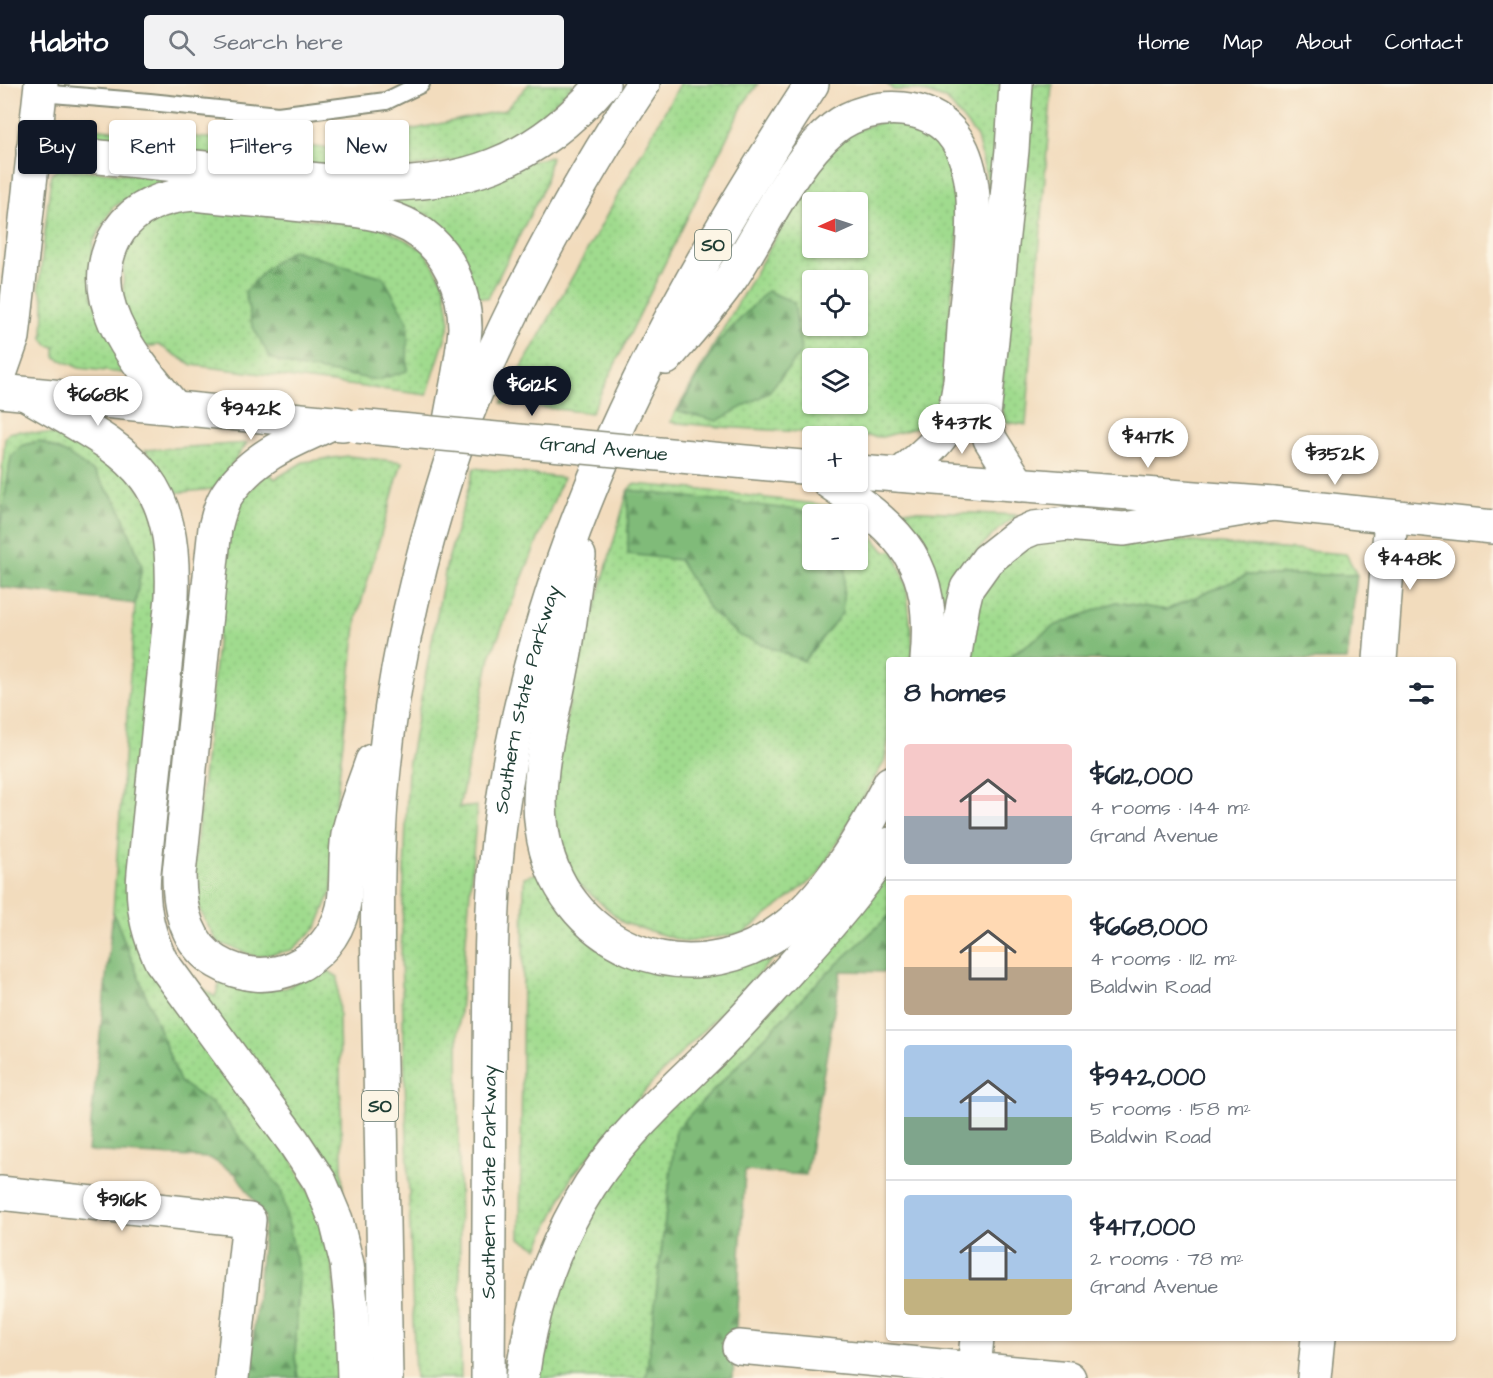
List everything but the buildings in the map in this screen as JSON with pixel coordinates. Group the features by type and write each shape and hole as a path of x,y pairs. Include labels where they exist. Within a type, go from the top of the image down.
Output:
{"main road":[{"path":"97,157 357,184 421,183 467,175 515,157 553,133 575,115 603,84"},
{"name":"SO","path":"386,1378 378,1006 378,877 384,780 408,621 434,521 464,423 510,319 561,219 615,126 643,84"},
{"name":"Southern State Parkway","path":"488,1378 492,926 501,816 519,710 531,658 547,603 588,489 623,411 704,259 812,84"},
{"path":"1016,84 1012,150 984,415 990,439 1020,485"},
{"path":"36,120 40,88"},
{"path":"623,411 731,278 787,186 819,142 834,128 866,112 883,109 912,110 928,115 940,123 960,146 972,177 974,210 953,414 949,424 931,448 900,475"},
{"path":"0,374 13,338 30,174"},
{"path":"176,409 134,356 112,316 107,298 106,260 123,226 135,215 149,204 164,198 194,194 356,210 396,219 428,237 440,250 459,286 463,307 465,328 434,521"},
{"path":"13,392 102,439 130,459 150,482 164,512 173,554 172,597 144,872 144,910 153,944 161,961 293,1141 329,1200 347,1264 352,1312 354,1378"},
{"name":"Grand Avenue","path":"13,392 702,458 802,470"},
{"path":"344,425 285,445 249,467 227,494 215,528 179,874 179,896 190,934 215,962 231,970 249,974 283,972 311,958 332,936 343,909 346,891 348,835 398,676"},
{"path":"868,473 1273,504 1493,527"},
{"path":"588,489 562,668 544,750 540,802 542,830 557,878 571,901 589,921 609,939 630,949 653,957 676,961 723,957 763,942 801,913 822,889 858,840 886,790"},
{"path":"843,492 888,525 912,557 919,573 930,615 927,657"},
{"path":"954,657 967,588 987,560 1020,534 1034,528 1067,524 1124,529 1273,504"},
{"path":"1380,657 1391,518"},
{"path":"522,1378 532,1320 550,1263 581,1200 601,1170 641,1121 750,1014 821,935 886,850"},
{"path":"0,1193 249,1220 232,1378"},
{"path":"1314,1378 1318,1341"},
{"path":"739,1347 975,1362 1069,1378"}],"lane":[{"path":"40,88 278,115 386,101 421,84"}],"green space":[{"path":"529,84 574,84 536,121 469,158 409,167 409,130 505,110"},
{"path":"680,84 758,84 744,103 591,413 502,403"},
{"path":"887,84 1001,84 990,191 977,137 947,100 918,90 893,90"},
{"path":"1032,84 1052,84 1026,425 1006,422 1000,404"},
{"path":"884,121 915,126 949,152 963,187 940,406 931,424 882,437 868,436 868,426 802,426 802,432 670,422 825,151 848,133"},
{"path":"97,129 109,130 109,143 97,141"},
{"path":"196,137 208,138 208,154 196,153"},
{"path":"313,147 325,148 325,167 313,166"},
{"path":"551,157 545,185 488,298 471,296 469,274 459,250 428,215 368,195"},
{"path":"97,172 186,178 144,189 113,207 93,243 92,296 125,365 122,373 79,368 55,357 55,347 48,345 43,339 44,301 39,287 51,175 97,174"},
{"path":"189,206 382,227 424,250 444,283 450,323 427,395 192,365 159,345 143,347 124,310 123,255 151,216"},
{"path":"292,250 383,277 408,321 407,371 378,380 292,366 270,358 252,325 245,292 268,267"},
{"path":"767,291 794,302 801,352 768,393 717,421 678,411 719,341"},
{"path":"18,431 78,437 119,462 152,507 161,561 130,889 291,1158 329,1231 343,1378 298,1378 295,1357 299,1273 214,1105 180,1082 113,912 135,604 142,566 119,506 94,472 11,457 0,530 0,495 5,438 9,433"},
{"path":"39,441 67,454 94,472 119,506 142,566 135,604 0,587 0,530 11,457 21,446"},
{"path":"247,443 214,489 172,493 145,450"},
{"path":"348,456 402,462 357,617 334,821 332,890 317,927 292,950 257,957 217,942 195,901 194,866 231,510 268,472 275,479 303,462"},
{"path":"474,468 563,478 490,657 459,808 477,806 458,1036 461,1378 415,1378 401,958 408,767 446,567"},
{"path":"633,484 815,504 802,504 802,570 868,570 868,533 885,552 893,550 906,583 913,648 911,657 886,657 886,753 884,762 818,875 744,933 686,942 624,923 573,879 551,808 571,694 628,490"},
{"path":"628,490 802,511 802,570 845,570 842,613 804,661 738,635 710,610 679,560 628,554"},
{"path":"900,510 1018,515 998,530 964,563 943,622 933,562 918,534"},
{"path":"1079,533 1346,554 1357,575 1247,575 1166,610 1116,602 1019,649 1009,657 969,657 979,600 999,561 1033,538"},
{"path":"1247,575 1357,575 1347,657 1009,657 1054,626 1116,602 1166,610"},
{"path":"886,867 886,919 821,979 676,1129 646,1378 535,1378 563,1263 623,1151"},
{"path":"542,872 558,900 594,946 660,974 808,923 649,1086 572,1176 538,1248 520,1238 524,877"},
{"path":"113,912 180,1082 214,1105 281,1189 299,1273 295,1357 298,1378 249,1378 265,1217 236,1174 210,1158 88,1151"},
{"path":"886,919 886,972 841,971 806,1175 745,1171 733,1378 646,1378 676,1129 821,979"},
{"path":"322,967 338,977 343,1207 193,981 215,997 220,982 247,989 286,988"}]}
